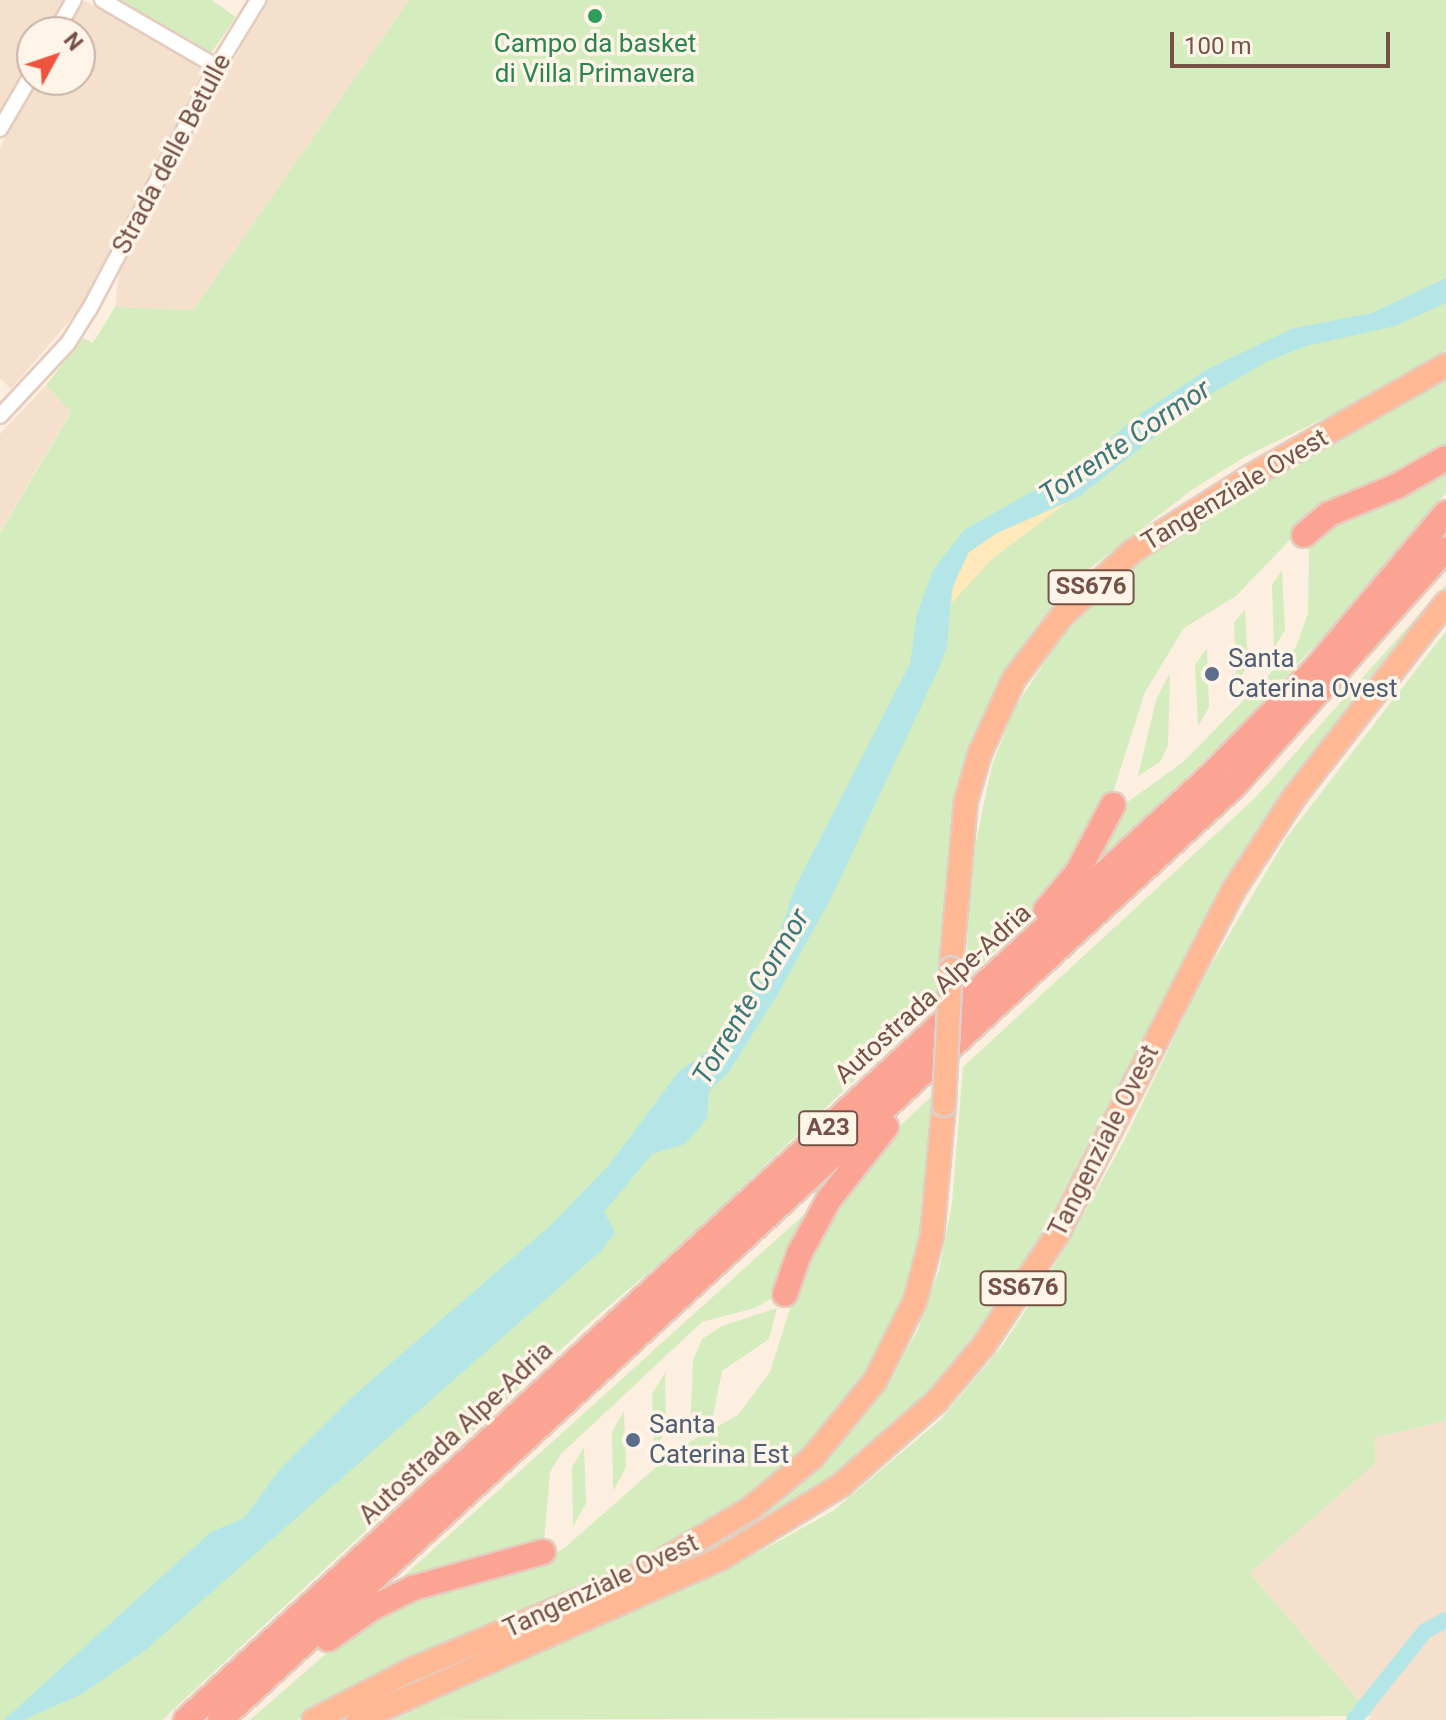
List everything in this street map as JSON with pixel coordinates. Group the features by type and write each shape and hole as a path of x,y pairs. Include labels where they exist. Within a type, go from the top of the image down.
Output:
{"highway":[{"name":"Tangenziale Ovest","path":"314,1720 413,1669 640,1574 751,1508 813,1457 875,1381 915,1301 932,1236 966,801 980,753 1014,679 1062,616 1133,551 1251,476 1446,365"},
{"path":"1304,535 1329,514 1397,486 1446,458"},
{"name":"Autostrada Alpe-Adria","path":"186,1720 1210,776 1316,668 1446,513"},
{"name":"Autostrada Alpe-Adria","path":"220,1720 1233,787 1446,549"},
{"name":"Tangenziale Ovest","path":"358,1720 720,1559 841,1485 937,1401 984,1345 1058,1233 1233,891 1295,796 1446,603"},
{"path":"970,999 986,965 1063,893 1113,805"},
{"path":"785,1294 812,1227 849,1168 973,1044 1004,997"},
{"path":"227,1720 256,1703 372,1608 453,1575 543,1552"}],"street":[{"path":"102,0 217,67"},
{"name":"Strada delle Betulle","path":"0,416 68,343 89,310 217,67 258,0"},
{"path":"0,129 19,96"}],"shaded area":[{"path":"0,0 63,0 54,16 16,16 16,84 0,112"},
{"path":"83,0 207,70 79,310 11,389 0,378 0,147 29,96 96,96 96,16 74,16"},
{"path":"267,0 409,0 193,310 115,307 119,272"},
{"path":"46,385 71,411 0,532 0,434"},
{"path":"1446,1421 1446,1720 1368,1720 1372,1716 1250,1573 1376,1463 1374,1438"}],"green space":[{"path":"121,0 212,0 236,17 211,53"},
{"path":"409,0 1446,0 1446,351 1389,387 1248,455 1193,489 1080,576 1038,625 1004,677 972,750 940,999 678,1248 598,1315 162,1720 0,1720 0,533 71,412 46,385 83,338 93,343 115,307 193,310"},
{"path":"1446,376 1446,451 1308,521 1236,596 1184,628 1145,692 1109,805 1047,902 966,980 970,871 992,765 1014,709 1061,637 1123,575 1219,505"},
{"path":"1446,468 1446,493 1338,621 1239,727 1097,863 1122,806 1182,763 1296,647 1308,613 1309,549 1319,532"},
{"path":"1282,570 1285,630 1274,649 1272,585"},
{"path":"1446,584 1446,592 1306,772 1070,1195 969,1349 931,1393 840,1471 717,1549 651,1578 717,1542 802,1481 886,1386 918,1329 939,1270 952,1203 963,1067 1256,797"},
{"path":"1245,609 1248,663 1236,687 1234,623"},
{"path":"1446,631 1446,1421 1374,1438 1376,1463 1250,1573 1372,1716 392,1720 755,1554 833,1511 941,1419 1003,1345 1056,1263 1124,1141 1201,982 1287,837"},
{"path":"1207,648 1209,707 1198,726 1195,665"},
{"path":"1170,673 1168,745 1160,762 1138,776 1156,700"},
{"path":"938,1090 937,1151 914,1287 877,1366 825,1431 765,1489 646,1562 297,1720 250,1720 344,1638 394,1605 562,1550 678,1448 738,1415 770,1372 811,1242 889,1136"},
{"path":"820,1200 774,1297 755,1308 702,1322 561,1454 550,1472 544,1543 396,1583"},
{"path":"777,1308 769,1339 722,1371 711,1426 690,1435 693,1360 702,1339 722,1326"},
{"path":"665,1373 666,1429 654,1453 652,1394"},
{"path":"624,1411 626,1467 613,1491 612,1432"},
{"path":"584,1447 586,1503 573,1527 572,1467"}],"sand":[{"path":"1066,503 993,558 950,605 957,570 969,552 997,533"}],"water":[{"name":"Torrente Cormor","path":"1446,278 1446,303 1395,326 1306,346 1268,361 1204,398 1080,496 997,533 969,552 952,588 947,646 939,668 833,894 778,994 728,1073 709,1091 707,1119 685,1144 652,1154 604,1212 615,1232 602,1250 148,1648 82,1694 23,1720 4,1720 211,1532 244,1518 280,1469 352,1397 552,1224 609,1165 679,1071 711,1049 767,972 795,887 910,664 917,614 933,570 964,530 1077,466 1143,412 1206,370 1291,329 1372,313"}],"waterway":[{"path":"1354,1720 1425,1631 1446,1620"}],"place":[{"name":"Campo da basket di Villa Primavera","path":"595,16"},
{"name":"Santa Caterina Ovest","path":"1212,674"},
{"name":"Santa Caterina Est","path":"633,1440"}]}
